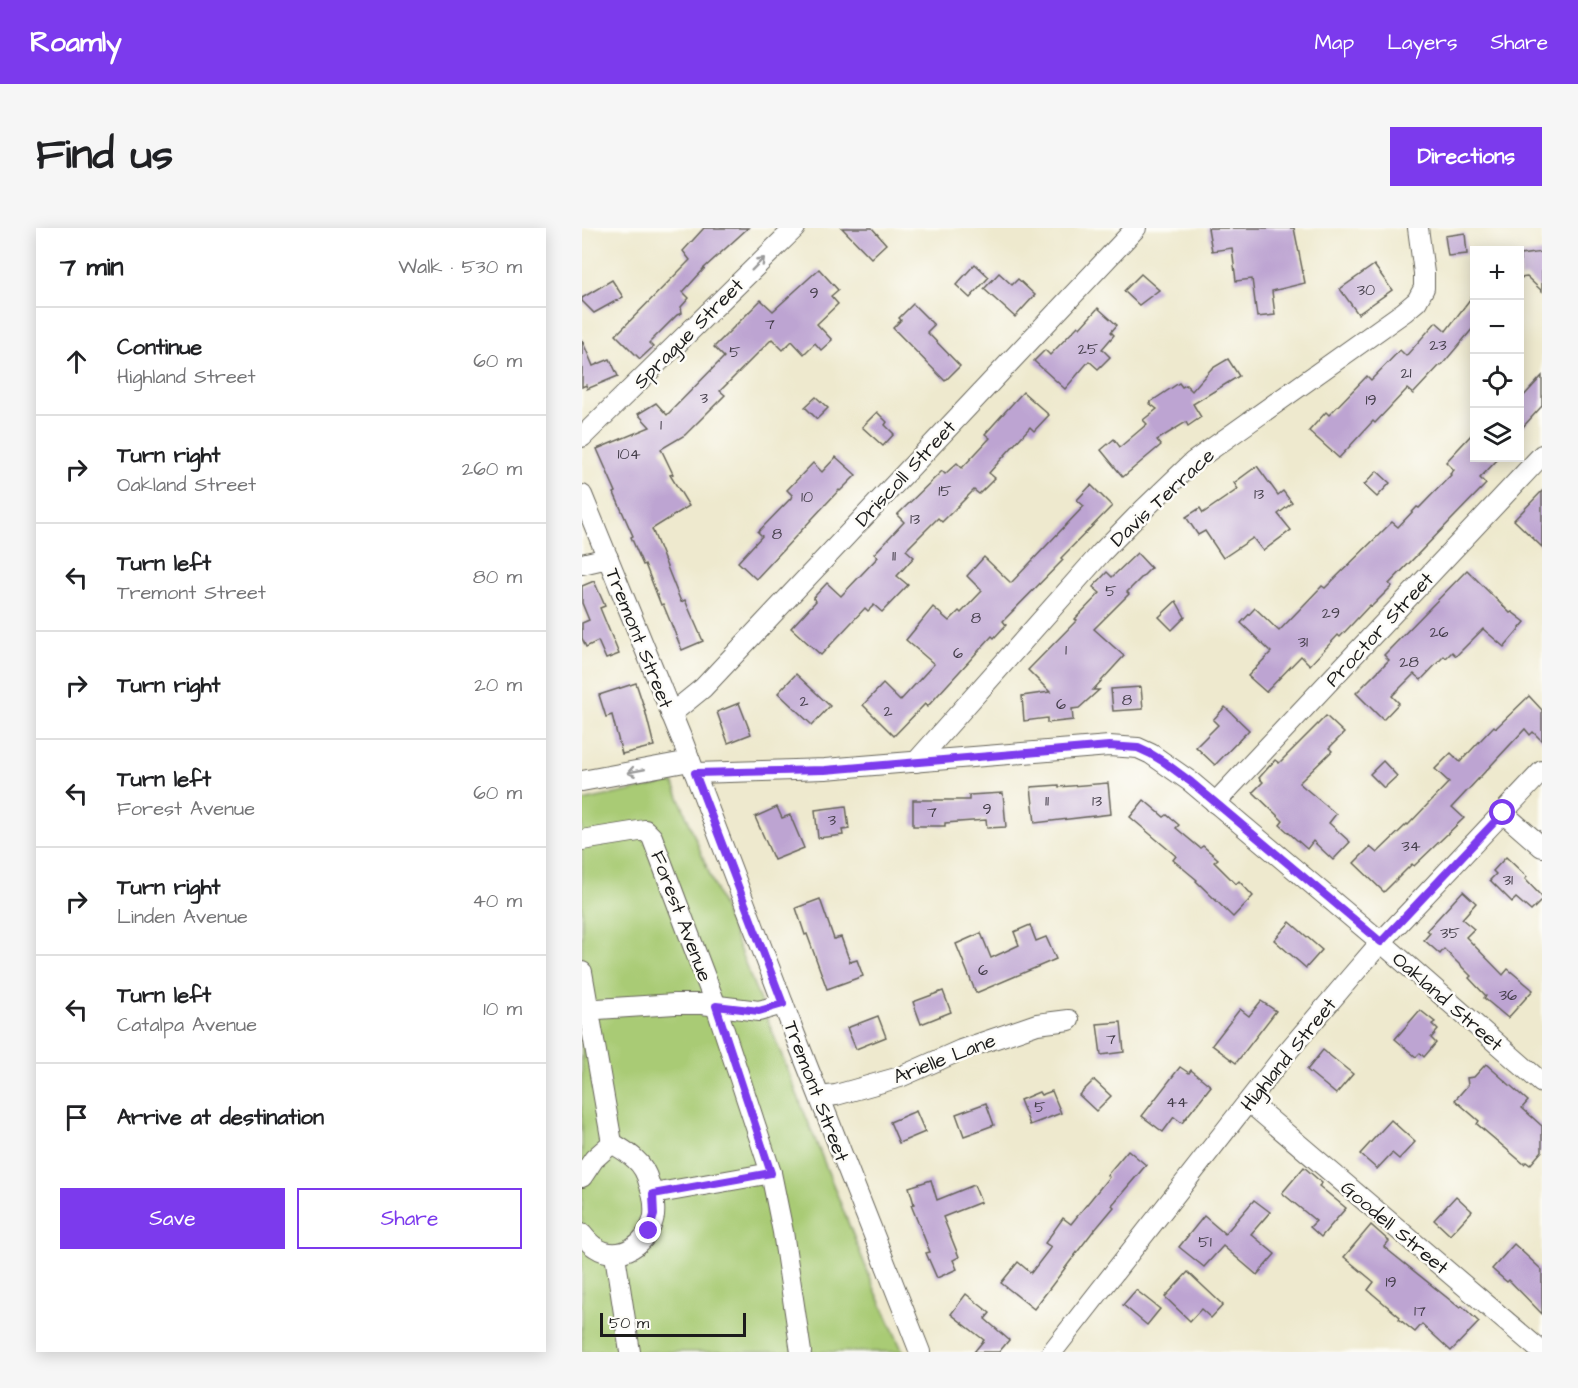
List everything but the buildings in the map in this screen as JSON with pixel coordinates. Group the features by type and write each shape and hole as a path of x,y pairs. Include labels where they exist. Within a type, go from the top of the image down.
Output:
{"street":[{"name":"Sprague Street","path":"582,438 795,228"},
{"name":"Driscoll Street","path":"671,714 703,688 1136,228"},
{"name":"Davis Terrace","path":"916,762 1101,553 1193,462 1417,301 1424,288 1418,228"},
{"name":"Proctor Street","path":"1215,803 1542,455"},
{"name":"Tremont Street","path":"582,495 692,767 920,1352"},
{"path":"582,564 608,558"},
{"name":"Oakland Street","path":"582,781 692,767 825,770 1109,746 1138,748 1164,762 1191,782 1381,942 1542,1083"},
{"name":"Highland Street","path":"1052,1352 1283,1057 1381,942 1542,771"},
{"path":"1503,813 1542,847"},
{"name":"Forest Avenue","path":"582,840 645,830 652,837 716,1006 771,1173 783,1232 801,1352"},
{"path":"582,972 586,1010 612,1143 636,1160 647,1177 653,1194 654,1215 649,1231 642,1241 615,1255 597,1249 582,1234"},
{"path":"586,1010 702,1004 759,1011 783,1004"},
{"name":"Arielle Lane","path":"820,1097 836,1095 900,1077 961,1050 1037,1024 1069,1020"},
{"name":"Goodell Street","path":"1249,1102 1542,1352"},
{"path":"582,1177 594,1159 612,1143"},
{"path":"653,1194 771,1173"},
{"path":"615,1255 630,1352"}],"green space":[{"path":"673,782 873,1285 903,1352 582,1352 582,801"}],"route":[{"path":"649,1231 654,1215 653,1194 771,1173 716,1006 759,1011 783,1004 695,773 825,770 1109,746 1138,748 1151,754 1191,782 1381,942 1503,813"}]}
